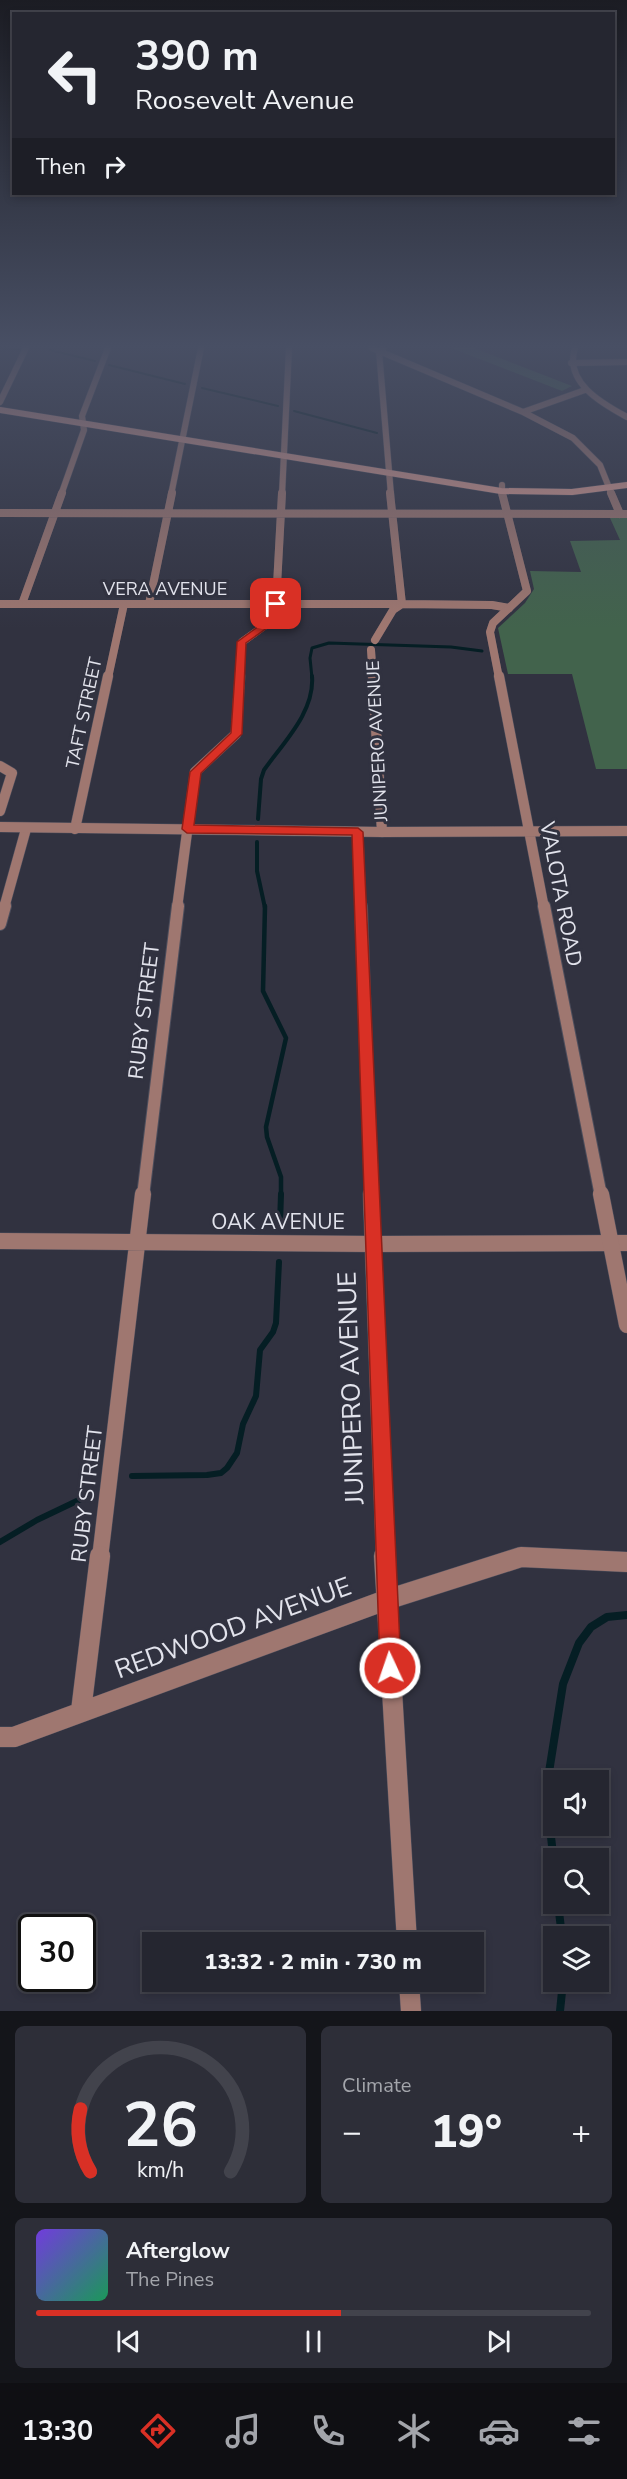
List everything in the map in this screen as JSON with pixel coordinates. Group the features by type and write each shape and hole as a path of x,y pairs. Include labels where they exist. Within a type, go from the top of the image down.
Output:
{"main road":[{"path":"200,442 502,488 572,492 627,477"},
{"path":"608,484 627,485"}],"street":[{"path":"22,604 80,442"},
{"path":"149,604 181,442"},
{"name":"RUBY STREET","path":"81,1711 83,1675 111,1474 136,1243 195,772 236,734 242,642 271,621 276,604 284,442"},
{"path":"386,442 402,604"},
{"path":"0,513 624,514 600,465 586,449 576,442"},
{"name":"VALOTA ROAD","path":"502,488 527,591 493,623 490,632 627,1325"},
{"name":"VERA AVENUE","path":"0,604 402,604 492,605 509,608"},
{"name":"TAFT STREET","path":"75,829 124,604"},
{"name":"JUNIPERO AVENUE","path":"382,832 373,645 393,610 402,604"},
{"path":"0,767 12,773 0,811"},
{"path":"0,827 358,832 627,831"},
{"path":"0,924 26,829"},
{"name":"JUNIPERO AVENUE","path":"358,832 386,1600 405,1932"},
{"name":"OAK AVENUE","path":"0,1240 136,1243 627,1243"},
{"name":"REDWOOD AVENUE","path":"0,1737 14,1737 386,1600 521,1557 627,1562"},
{"path":"410,1992 411,2011"}],"green space":[{"path":"610,518 627,518 627,769 596,769 572,674 508,674 498,628 525,603 534,589 530,571 581,572 570,541 620,540"}],"waterway":[{"path":"312,678 310,658 312,648 329,643 451,647 482,651"},
{"path":"258,819 261,779 264,770 303,714 312,689 312,678"},
{"path":"257,842 257,871 265,908"},
{"path":"265,908 263,991 286,1038 266,1127 267,1137 281,1177 281,1194"},
{"path":"280,1224 281,1194"},
{"path":"132,1476 207,1475 221,1473 227,1468 237,1453 243,1424 256,1396 260,1350 273,1332 276,1323 279,1262"},
{"path":"0,1542 37,1520 81,1499"},
{"path":"552,1848 546,1791 563,1684 579,1643 591,1627 607,1617 627,1615"},
{"path":"559,1914 561,1926"},
{"path":"560,2011 562,1992"}],"route":[{"path":"276,604 271,621 242,642 236,734 195,772 187,829 358,832 390,1668"}]}
